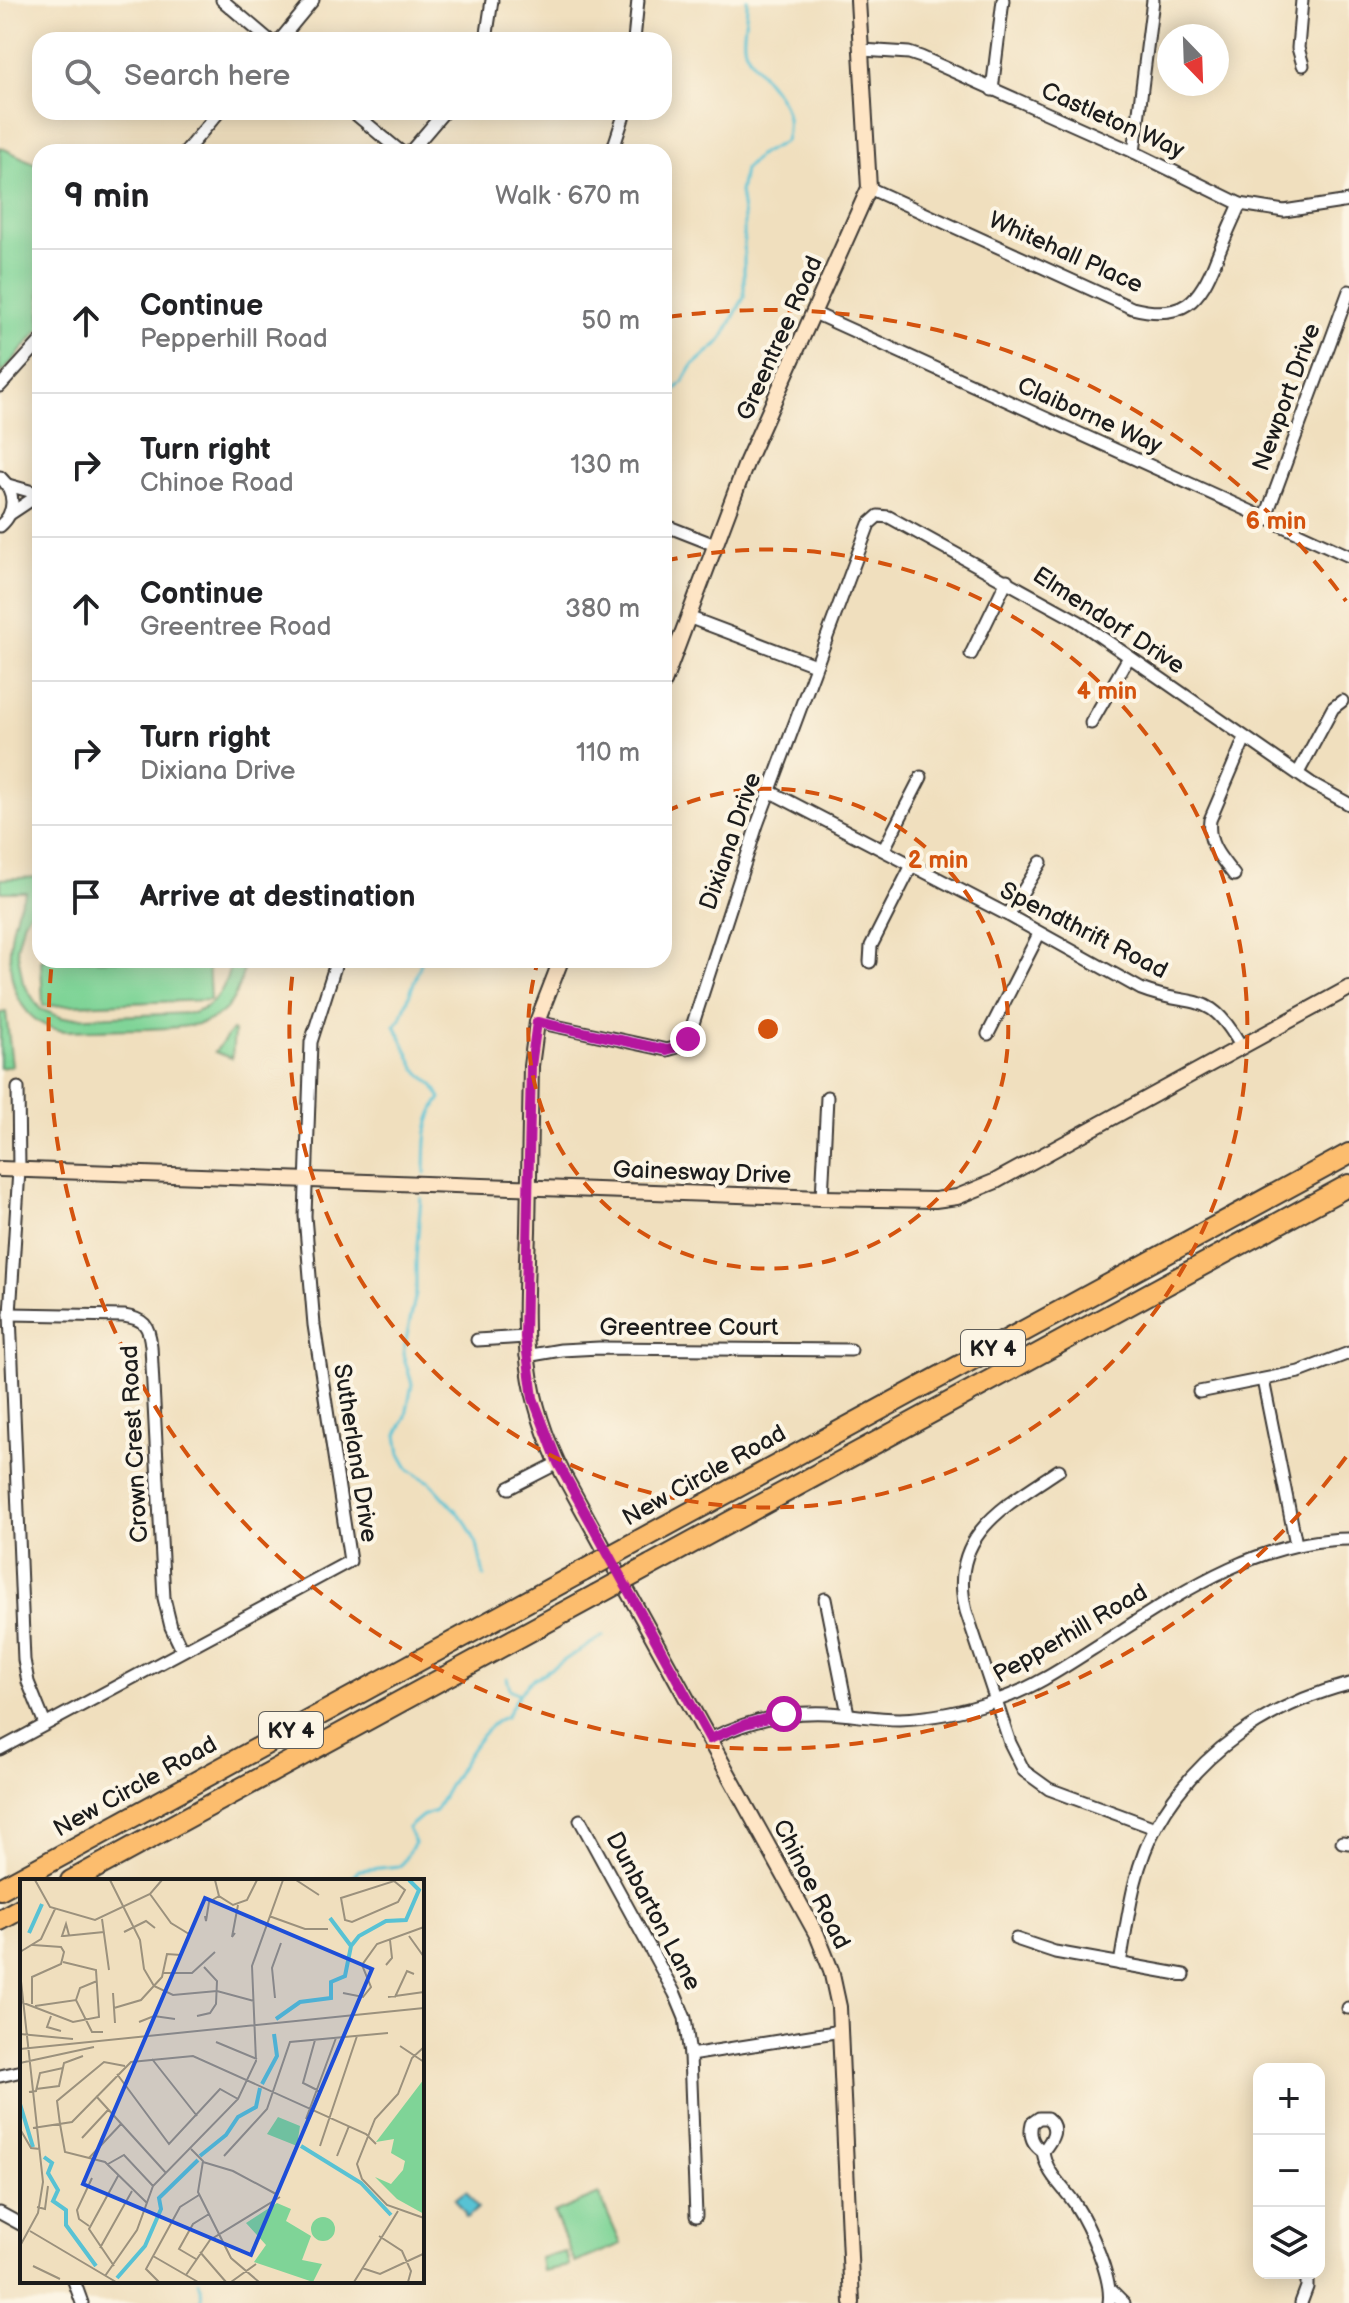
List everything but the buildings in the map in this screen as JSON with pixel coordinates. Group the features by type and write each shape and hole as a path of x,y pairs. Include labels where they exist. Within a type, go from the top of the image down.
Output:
{"highway":[{"name":"New Circle Road","path":"0,1889 1349,1154"},
{"name":"KY 4","path":"75,1879 1349,1185"},
{"path":"0,1920 20,1909"}],"street":[{"path":"222,0 260,32"},
{"path":"287,32 313,0"},
{"path":"487,32 492,0"},
{"path":"635,32 638,0"},
{"name":"Greentree Road","path":"672,660 747,461 869,188 858,0"},
{"path":"992,90 1003,0"},
{"path":"1134,152 1153,0"},
{"path":"1302,0 1298,48 1303,65"},
{"name":"Castleton Way","path":"862,50 909,53 1134,152 1240,204 1284,211 1349,201"},
{"path":"192,144 212,120"},
{"path":"363,120 391,144"},
{"path":"417,144 437,120"},
{"path":"615,144 622,120"},
{"name":"Whitehall Place","path":"869,188 1132,308 1157,313 1181,308 1199,295 1208,281 1240,204"},
{"name":"Newport Drive","path":"1265,519 1349,291"},
{"name":"Claiborne Way","path":"814,313 1349,556"},
{"path":"0,386 32,351"},
{"path":"4,481 12,494 10,515"},
{"path":"4,481 32,491"},
{"path":"0,526 32,500"},
{"name":"Elmendorf Drive","path":"878,516 889,517 1078,621 1245,738 1324,791 1349,804"},
{"name":"Dixiana Drive","path":"537,1022 667,1050 681,1046 688,1039 769,791 869,524 878,516"},
{"path":"672,528 715,545"},
{"path":"971,654 1007,580"},
{"path":"688,617 815,665"},
{"path":"1091,723 1129,657"},
{"path":"1298,773 1333,708 1342,701"},
{"path":"1234,875 1216,852 1208,833 1210,820 1245,738"},
{"path":"884,849 921,777"},
{"name":"Spendthrift Road","path":"769,791 884,849 1141,989 1206,1004 1225,1019 1241,1046"},
{"path":"1008,915 1041,862"},
{"path":"870,962 871,946 912,865"},
{"path":"988,1034 1039,934"},
{"name":"Sutherland Drive","path":"0,1749 350,1561 314,1325 306,1248 311,1042 334,968"},
{"path":"509,1488 558,1463 533,1398 525,1337 531,1066 537,1022 558,968"},
{"name":"Gainesway Drive","path":"0,1169 935,1200 974,1191 1349,988"},
{"path":"18,1088 19,1170 10,1314 24,1660 28,1682 45,1724"},
{"path":"822,1198 827,1097"},
{"name":"Crown Crest Road","path":"10,1314 124,1316 139,1318 146,1324 151,1346 164,1598 171,1627 182,1650"},
{"path":"477,1340 525,1337"},
{"name":"Greentree Court","path":"526,1356 599,1348 851,1350"},
{"path":"1199,1392 1321,1366 1349,1353"},
{"path":"1263,1380 1296,1544"},
{"name":"Chinoe Road","path":"558,1463 826,1955 837,1992 841,2031 852,2303"},
{"path":"1059,1470 994,1514 980,1528 966,1557 961,1580 962,1595 1016,1759 1032,1779 1049,1789 1155,1828"},
{"name":"Pepperhill Road","path":"710,1739 745,1724 784,1714 912,1718 995,1701 1033,1685 1200,1582 1253,1557 1296,1544 1349,1539"},
{"path":"825,1599 848,1714"},
{"path":"1120,1964 1134,1887 1155,1828 1198,1771 1241,1732 1263,1717 1298,1700 1349,1684"},
{"name":"Dunbarton Lane","path":"580,1820 675,1994 685,2018 690,2055 696,2216"},
{"path":"1016,1939 1055,1952 1184,1975"},
{"path":"690,2055 841,2031"},
{"path":"0,2076 20,2071"},
{"path":"1043,2151 1047,2167 1074,2203 1088,2229 1111,2290 1124,2303"},
{"path":"0,2213 20,2224"},
{"path":"1301,2303 1307,2279"},
{"path":"75,2283 82,2303"},
{"path":"1109,2303 1111,2290"}],"green space":[{"path":"0,147 32,162 32,338 0,375"},
{"path":"32,877 32,909 24,920 17,948 23,983 40,1009 63,1018 193,1013 209,1005 220,993 229,968 243,968 234,998 214,1018 185,1026 66,1031 44,1025 28,1013 17,996 12,976 12,931 26,892 1,892 1,879"},
{"path":"41,968 208,968 210,1000 43,1006"},
{"path":"6,1012 12,1066 0,1068 0,1013"},
{"path":"234,1031 232,1058 215,1052"},
{"path":"599,2194 621,2244 575,2263 554,2213"},
{"path":"566,2252 569,2266 542,2271 540,2258"}],"water":[{"path":"466,2191 478,2208 468,2217 465,2217 455,2199"}],"waterway":[{"path":"672,394 693,365 721,341 744,297 744,219 740,192 744,170 758,156 785,141 787,126 782,102 744,46 747,0"},
{"path":"419,968 401,1018 395,1025 415,1068 434,1086 441,1098 428,1125 425,1173"},
{"path":"421,1198 416,1293 403,1354 412,1384 406,1416 397,1435 400,1454 409,1470 430,1482 465,1521 477,1544 484,1576"},
{"path":"519,1694 531,1681 603,1636"},
{"path":"350,1879 359,1870 400,1866 415,1843 408,1828 422,1816 435,1811 476,1743 496,1722 506,1717 519,1694 510,1689 507,1678"},
{"path":"199,2283 202,2303"}],"route":[{"path":"688,1039 681,1046 667,1050 537,1022 531,1066 525,1337 529,1380 544,1433 558,1463 710,1739 745,1724 784,1714"}]}
